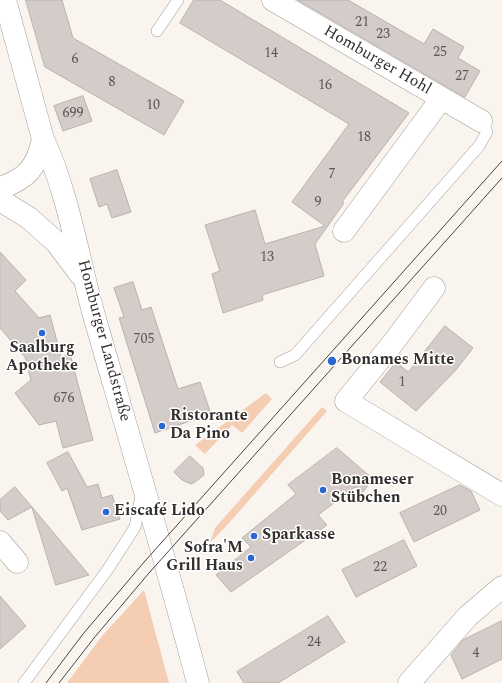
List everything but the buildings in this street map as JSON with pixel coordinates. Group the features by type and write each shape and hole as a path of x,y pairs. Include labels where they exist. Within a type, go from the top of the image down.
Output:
{"street":[{"name":"Homburger Landstraße","path":"5,0 43,139 52,158 84,280 143,487 161,544 198,683"},
{"name":"Homburger Hohl","path":"273,0 481,121"},
{"path":"344,231 441,99"},
{"path":"0,188 24,177 33,168 39,156 43,139"},
{"path":"0,200 29,218 56,242 84,280"},
{"path":"434,288 393,343 346,401 502,495"},
{"path":"0,542 18,562"},
{"path":"409,683 468,616 502,587"}],"lane":[{"path":"157,31 178,0"},
{"path":"280,362 295,355 479,146 487,132 481,121"},
{"path":"24,683 108,569 135,528 143,487"}],"shaded area":[{"path":"266,393 272,399 242,433 232,425 205,454 195,445"},
{"path":"322,407 327,411 210,543 215,528"},
{"path":"144,590 169,683 67,683 102,636"}],"tram line":[{"path":"46,683 83,634 145,561 502,161"},
{"path":"59,683 94,638 149,573 502,178"}],"place":[{"name":"Saalburg Apotheke","path":"42,333"},
{"name":"Bonames Mitte","path":"332,361"},
{"name":"Ristorante Da Pino","path":"162,426"},
{"name":"Bonameser Stübchen","path":"323,490"},
{"name":"Eiscafé Lido","path":"106,512"},
{"name":"Sparkasse","path":"254,536"},
{"name":"Sofra'M Grill Haus","path":"251,558"}]}
